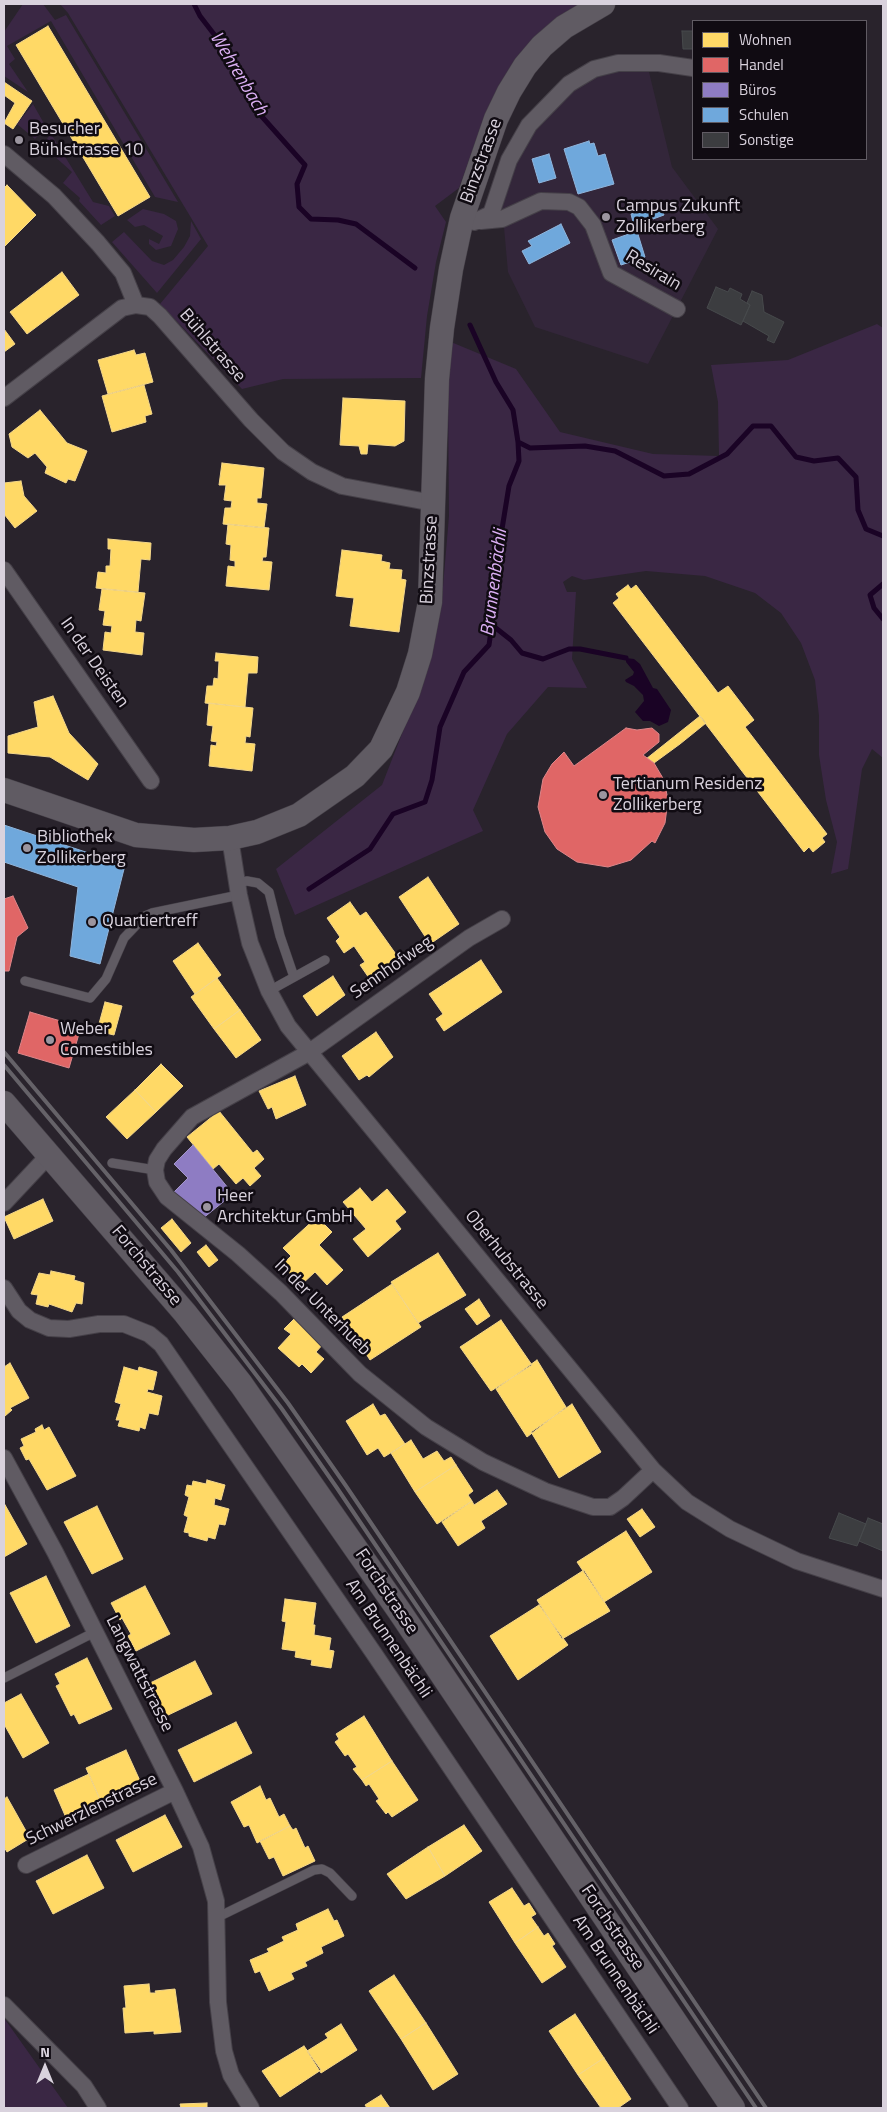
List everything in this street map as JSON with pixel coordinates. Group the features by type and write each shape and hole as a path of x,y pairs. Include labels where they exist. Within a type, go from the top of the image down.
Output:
{"main road":[{"name":"Binzstrasse","path":"4,790 136,835 194,840 230,838 257,832 299,815 355,776 381,749 408,692 420,654 430,602 437,378 450,269 468,220 496,119 509,92 525,66 542,46 564,27 603,4"},
{"name":"Forchstrasse","path":"4,1103 185,1313 241,1384 400,1612 733,2108"}],"street":[{"path":"468,220 491,214 509,160 529,125 569,84 594,69 618,63 659,63 692,68"},
{"path":"4,154 54,196 98,244 123,273 136,304 122,308 4,398"},
{"name":"Resirain","path":"468,220 502,219 540,201 569,202 579,207 593,225 611,273 677,308"},
{"name":"Bühlstrasse","path":"136,304 150,307 160,316 250,420 283,452 312,472 342,486 433,503"},
{"name":"In der Deisten","path":"4,570 151,780"},
{"name":"Oberhubstrasse","path":"230,838 238,889 250,943 269,991 288,1026 308,1053 368,1120 453,1228 653,1470 688,1502 730,1530 797,1561 883,1589"},
{"name":"Sennhofweg","path":"308,1053 469,938 502,919"},
{"path":"155,1170 164,1149 192,1116 308,1053"},
{"path":"4,1203 49,1155"},
{"name":"In der Unterhueb","path":"155,1170 157,1182 167,1196 238,1254 281,1293 360,1374 426,1427 475,1457 545,1491 593,1507 610,1507 623,1498 653,1470"},
{"name":"Am Brunnenbächli","path":"4,1288 19,1311 30,1320 49,1328 68,1329 99,1324 124,1324 149,1334 161,1344 375,1655 680,2108"},
{"name":"Langwattstrasse","path":"4,1458 95,1632 201,1847 216,1901 218,1916 218,2002 222,2042 231,2075 251,2108"},
{"name":"Schwerzlenstrasse","path":"26,1866 175,1791"},
{"path":"4,2005 84,2086 98,2108"}],"lane":[{"path":"25,981 90,998 106,979 124,938 144,916 238,889 247,881 258,884 269,892 280,936 294,977"},
{"path":"269,991 325,960"},
{"path":"112,1163 155,1170"},
{"path":"4,1678 95,1632"},
{"path":"218,1916 314,1870 322,1869 330,1873 352,1896"}],"shaded area":[{"path":"23,4 43,4 55,20 66,15 178,202 155,197 51,21 7,46 15,59 9,64 28,92 4,76 4,32"},
{"path":"60,4 582,4 507,72 487,110 459,188 435,206 446,222 436,262 427,316 421,378 283,379 242,389 160,304 208,246 68,13"},
{"name":"Campus Zukunft Zollikerberg","path":"618,69 649,72 672,167 718,229 648,364 535,327 508,272 502,205 516,158 540,120 575,86"},
{"path":"33,104 46,127 35,139 17,124"},
{"path":"51,134 93,202 109,206 115,216 101,225 79,201 80,198 63,183 72,172 42,145"},
{"path":"143,209 164,214 176,221 178,229 171,246 156,250 149,244 149,239 159,244 163,236 144,225 135,227 127,220"},
{"path":"191,221 201,239 157,293 112,242 124,232 152,261 164,265 173,260 184,247 190,236"},
{"path":"877,324 883,328 883,758 872,749 862,769 848,869 831,874 837,842 826,800 819,755 819,716 815,680 801,643 781,613 755,593 705,576 646,571 584,580 572,576 563,582 567,592 576,592 572,659 587,688 548,687 507,734 473,810 483,831 295,915 276,869 382,785 414,703 441,610 449,516 448,393 451,342 516,369 560,432 653,454 719,456 718,402 711,365 788,360"},
{"path":"626,658 634,659 640,664 653,688 657,689 671,710 668,722 659,726 650,721 643,721 635,712 644,701 643,695 625,680 633,675 634,672 626,662"},
{"path":"4,2018 68,2108 4,2108"}],"building: Wohnen":[{"path":"48,26 150,197 118,216 16,45"},
{"path":"4,82 32,101 13,129 4,123 15,103 4,95"},
{"path":"7,185 36,215 4,247 4,188"},
{"path":"62,272 79,295 27,334 10,312"},
{"path":"4,329 15,344 4,352"},
{"path":"134,350 136,355 145,353 153,382 108,394 98,360"},
{"path":"144,385 152,414 145,416 146,422 112,432 102,396"},
{"path":"343,398 405,401 404,441 395,446 368,444 367,454 361,454 359,446 340,445"},
{"path":"40,410 67,443 87,451 75,481 68,479 66,483 45,473 47,467 35,453 28,458 12,447 9,434"},
{"path":"222,463 264,468 261,498 257,498 257,503 267,504 264,528 223,524 225,508 231,508 232,501 224,500 226,485 219,485"},
{"path":"21,481 24,496 37,511 15,528 4,514 4,483"},
{"path":"228,524 269,528 266,557 263,557 262,561 272,562 269,590 226,586 228,566 235,567 235,561 230,560 231,545 226,544"},
{"path":"108,539 151,543 150,560 141,559 138,592 96,588 98,572 106,573 106,566 110,566 111,549 108,549"},
{"path":"342,550 382,555 381,561 390,563 389,569 402,570 401,579 406,580 399,632 350,626 354,598 336,596"},
{"path":"628,585 631,589 636,585 718,693 728,686 754,720 745,727 827,834 822,838 825,842 813,852 809,847 804,852 613,603 619,598 616,594"},
{"path":"102,589 145,593 141,621 136,620 135,632 144,633 142,655 103,650 105,632 111,633 112,626 103,625 105,611 99,610"},
{"path":"216,653 258,657 257,673 248,673 245,707 205,703 207,686 213,686 214,678 218,679 219,661 215,661"},
{"path":"53,696 69,733 98,764 88,780 50,757 8,753 8,736 38,727 34,702"},
{"path":"209,703 253,708 250,737 246,736 245,743 255,744 252,771 209,766 211,745 216,746 217,742 211,741 213,726 207,725"},
{"path":"700,716 706,723 680,744 654,763 646,759"},
{"path":"428,877 459,924 430,944 399,897"},
{"path":"350,902 360,916 366,912 398,957 369,978 360,965 365,962 354,946 344,953 336,941 340,937 327,918"},
{"path":"198,943 221,975 195,994 173,961"},
{"path":"481,960 502,992 444,1031 436,1019 443,1014 429,994"},
{"path":"333,976 345,995 317,1016 303,996"},
{"path":"217,978 240,1010 214,1029 191,997"},
{"path":"105,1002 122,1006 114,1035 97,1031"},
{"path":"240,1010 261,1040 236,1058 214,1029"},
{"path":"376,1032 393,1057 369,1077 367,1075 359,1080 342,1056"},
{"path":"161,1064 183,1086 156,1112 135,1090"},
{"path":"295,1076 306,1105 276,1119 272,1107 268,1109 259,1091"},
{"path":"135,1090 156,1112 127,1139 106,1117"},
{"path":"219,1111 253,1153 257,1150 264,1159 254,1168 261,1176 250,1186 243,1178 236,1184 219,1164 213,1169 187,1137"},
{"path":"360,1188 372,1202 387,1189 406,1212 395,1221 401,1229 368,1257 353,1239 366,1229 343,1202"},
{"path":"43,1199 53,1221 14,1239 4,1217"},
{"path":"317,1217 332,1232 319,1245 343,1270 327,1285 315,1272 301,1285 282,1265 291,1256 283,1248"},
{"path":"172,1219 191,1243 181,1252 161,1228"},
{"path":"206,1245 218,1260 209,1267 197,1252"},
{"path":"438,1253 466,1295 418,1323 391,1282"},
{"path":"51,1271 75,1276 74,1280 84,1283 82,1304 76,1303 72,1312 49,1304 48,1307 36,1304 38,1295 31,1294 39,1273 50,1275"},
{"path":"392,1284 421,1327 370,1360 342,1317"},
{"path":"479,1299 490,1316 477,1325 465,1309"},
{"path":"295,1318 324,1343 316,1352 324,1359 311,1373 302,1364 299,1367 278,1348 291,1334 284,1329"},
{"path":"501,1320 532,1365 491,1391 460,1347"},
{"path":"537,1360 566,1407 527,1437 496,1389"},
{"path":"10,1363 29,1398 10,1408 12,1410 5,1416 4,1367"},
{"path":"124,1367 138,1371 139,1367 157,1372 153,1390 148,1389 147,1392 162,1396 158,1415 149,1413 145,1429 140,1427 139,1431 118,1426 120,1420 116,1420 121,1404 115,1402"},
{"path":"373,1404 380,1416 385,1414 405,1444 384,1457 378,1448 367,1455 346,1421"},
{"path":"572,1404 601,1452 559,1478 531,1432"},
{"path":"42,1425 44,1430 49,1427 76,1476 47,1490 29,1459 26,1460 20,1448 24,1446 21,1439 36,1432 35,1429"},
{"path":"411,1440 423,1459 437,1451 444,1461 451,1457 456,1465 415,1492 391,1453"},
{"path":"456,1465 473,1491 468,1495 472,1501 437,1524 415,1492"},
{"path":"207,1480 225,1485 221,1500 215,1498 214,1505 229,1509 225,1525 219,1524 215,1539 208,1537 207,1541 189,1536 189,1533 184,1532 188,1517 184,1515 189,1497 185,1495 187,1485 192,1486 193,1481 206,1484"},
{"path":"497,1490 507,1504 481,1521 485,1528 458,1546 442,1522 472,1501 474,1505"},
{"path":"4,1503 27,1544 4,1557"},
{"path":"97,1506 123,1559 92,1574 64,1522"},
{"path":"642,1509 655,1527 640,1537 627,1519"},
{"path":"626,1531 652,1572 604,1602 577,1562"},
{"path":"584,1570 610,1611 562,1639 537,1600"},
{"path":"46,1576 70,1626 36,1643 10,1593"},
{"path":"145,1586 170,1634 136,1651 128,1636 131,1634 122,1618 120,1620 111,1603"},
{"path":"285,1599 316,1603 313,1625 315,1625 314,1635 331,1638 329,1650 334,1651 331,1668 311,1665 312,1660 295,1657 296,1651 282,1649 286,1622 282,1621"},
{"path":"539,1605 568,1645 518,1680 490,1636"},
{"path":"87,1658 112,1709 79,1724 74,1714 71,1716 56,1686 60,1684 55,1674"},
{"path":"195,1661 212,1694 162,1718 146,1685"},
{"path":"21,1694 49,1743 23,1758 4,1724 4,1703"},
{"path":"364,1716 392,1761 362,1780 353,1769 357,1767 348,1754 345,1756 335,1742 339,1739 336,1734"},
{"path":"236,1722 252,1753 194,1782 178,1750"},
{"path":"126,1750 141,1783 101,1802 86,1768"},
{"path":"392,1761 418,1800 392,1817 388,1812 386,1814 376,1801 379,1799 369,1784 366,1786 362,1780"},
{"path":"89,1774 102,1804 67,1820 54,1790"},
{"path":"260,1786 266,1800 270,1798 279,1817 284,1814 290,1826 257,1843 249,1825 244,1827 231,1802"},
{"path":"7,1797 30,1838 7,1852 4,1847 4,1799"},
{"path":"165,1815 182,1847 133,1872 116,1840"},
{"path":"464,1825 482,1851 445,1876 428,1847"},
{"path":"290,1826 293,1830 296,1828 305,1848 308,1846 315,1861 283,1876 274,1857 269,1859 260,1841"},
{"path":"428,1847 445,1876 406,1899 387,1874"},
{"path":"87,1855 104,1888 53,1914 36,1881"},
{"path":"512,1888 524,1906 529,1903 536,1914 531,1917 538,1927 515,1943 489,1902"},
{"path":"328,1909 334,1921 337,1920 344,1936 321,1947 323,1953 305,1962 307,1966 291,1973 294,1979 269,1991 260,1971 255,1973 250,1960 269,1952 267,1949 284,1941 282,1937 298,1930 296,1924"},
{"path":"538,1927 544,1936 548,1933 555,1944 552,1946 566,1967 542,1983 515,1943"},
{"path":"394,1975 426,2023 401,2039 369,1991"},
{"path":"149,1984 150,1993 175,1989 181,2032 154,2034 154,2031 125,2033 123,2008 126,2008 124,1986"},
{"path":"575,2014 604,2058 578,2075 549,2031"},
{"path":"426,2023 458,2074 433,2090 401,2039"},
{"path":"341,2024 357,2050 321,2073 307,2051 328,2038 325,2034"},
{"path":"304,2046 321,2070 280,2097 262,2071"},
{"path":"604,2058 631,2099 618,2108 601,2108 578,2075"},
{"path":"381,2095 390,2108 367,2108 365,2105"},
{"path":"207,2103 207,2108 181,2108 180,2104"}],"building: Handel":[{"name":"Tertianum Residenz Zollikerberg","path":"626,728 637,730 652,728 659,734 659,742 643,755 654,763 664,780 668,800 665,823 655,843 652,841 631,860 608,867 577,862 557,849 545,832 538,807 543,779 552,764 564,752 574,766"},
{"path":"13,896 28,928 17,937 9,971 4,971 4,899"},
{"name":"Weber Comestibles","path":"30,1012 81,1027 69,1068 18,1053"}],"building: Büros":[{"path":"193,1145 233,1194 202,1219 174,1192 188,1178 174,1164"}],"building: Schulen":[{"path":"589,141 590,144 594,143 598,156 605,154 614,184 578,194 564,149"},
{"path":"549,154 556,178 539,183 532,159"},
{"path":"660,204 664,215 653,219 652,216 633,222 631,214"},
{"path":"561,224 570,243 529,264 522,251 532,246 528,241"},
{"path":"637,231 645,257 621,265 612,240"},
{"name":"Quartiertreff","path":"4,825 125,865 100,964 70,956 78,887 4,862"}],"building: Sonstige":[{"path":"682,31 692,31 692,49 683,49"},
{"path":"716,287 728,292 730,288 742,294 740,299 750,305 741,325 707,308"},
{"path":"752,291 762,295 764,312 784,322 774,343 767,340 769,336 743,321 750,305 747,303"},
{"path":"839,1513 866,1524 857,1546 829,1538"},
{"path":"868,1518 883,1524 883,1551 859,1541"}],"waterway":[{"name":"Wehrenbach","path":"194,4 200,16 230,55 256,110 305,165 297,184 299,207 311,219 338,220 356,224 415,268"},
{"name":"Wehrenbach","path":"470,325 496,382 513,410 518,442 530,448 585,446 615,451 664,476 689,474 727,454 753,426 771,426 796,457 814,461 838,458 856,477 858,510 866,529 883,536"},
{"name":"Brunnenbächli","path":"309,889 370,849 393,814 425,802 432,780 440,727 464,672 489,645 495,604 495,572 509,486 519,461 518,442"},
{"name":"Wehrenbach","path":"883,584 870,595 874,608 883,619"},
{"path":"492,625 511,640 522,653 543,659 569,649 580,649 626,658"}],"railway":[{"path":"4,1052 171,1250 288,1403 766,2108"},
{"path":"4,1065 178,1272 282,1409 756,2108"}],"place":[{"name":"Besucher Bühlstrasse 10","path":"19,140"},
{"name":"Campus Zukunft Zollikerberg","path":"606,217"},
{"name":"Tertianum Residenz Zollikerberg","path":"603,795"},
{"name":"Bibliothek Zollikerberg","path":"27,848"},
{"name":"Quartiertreff","path":"92,922"},
{"name":"Weber Comestibles","path":"50,1040"},
{"name":"Heer Architektur GmbH","path":"207,1207"}]}
